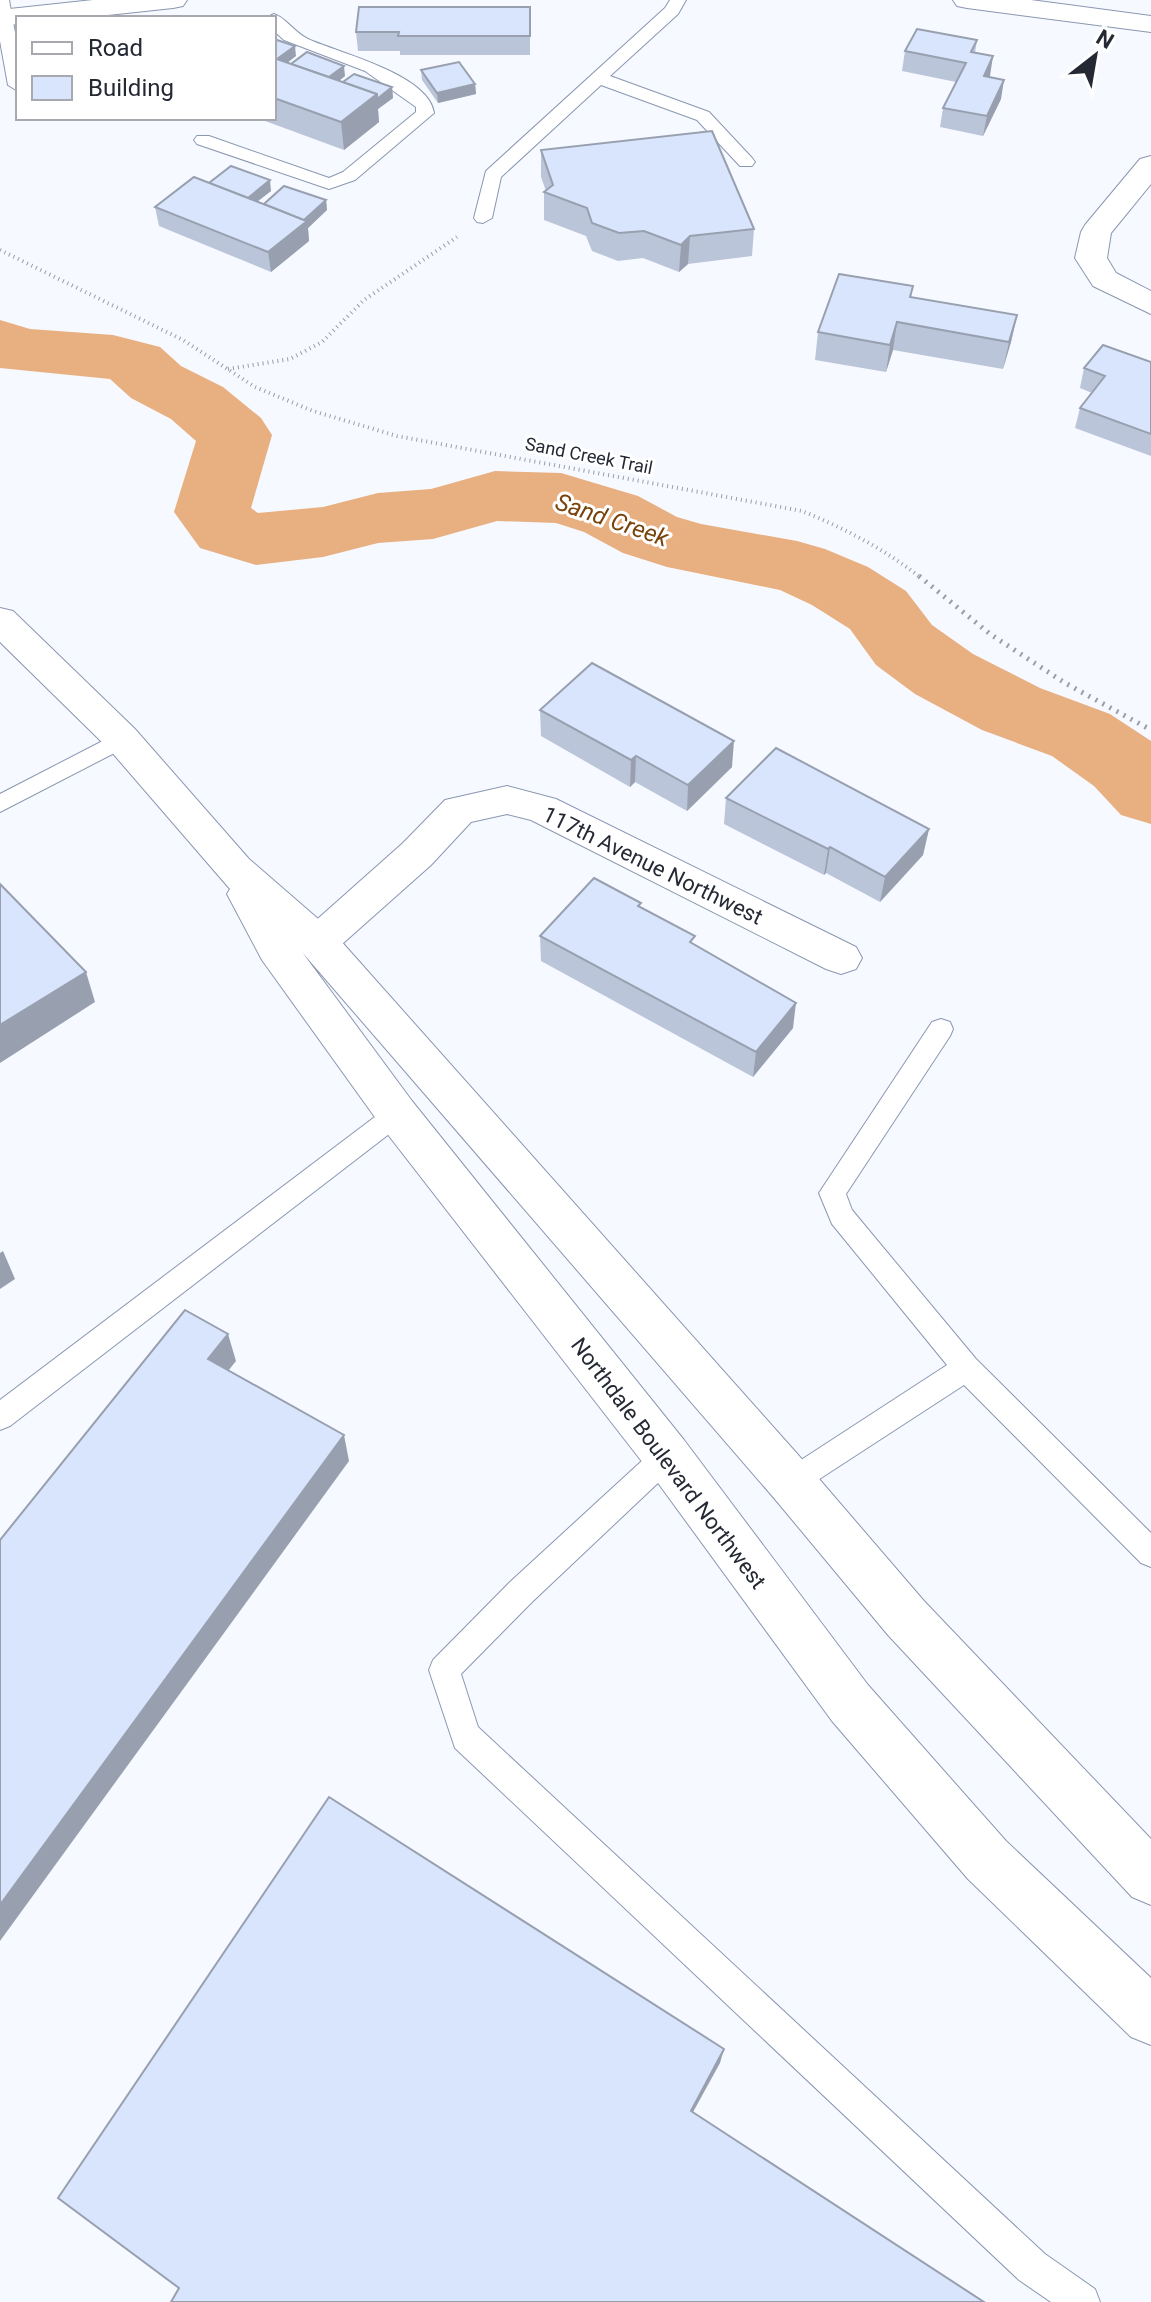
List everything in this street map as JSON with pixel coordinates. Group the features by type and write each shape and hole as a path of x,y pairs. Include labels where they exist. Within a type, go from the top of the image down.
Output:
{"main road":[{"path":"2,12 173,0"},
{"path":"967,0 1151,24"},
{"path":"1151,165 1096,232 1091,258 1104,279 1151,304"},
{"name":"Northdale Boulevard Northwest","path":"0,620 122,739 235,870 318,942 791,1482 906,1618 1151,1878"},
{"name":"117th Avenue Northwest","path":"318,942 417,854 459,810 507,800 542,809 841,958"},
{"name":"Northdale Boulevard Northwest","path":"235,870 277,949 397,1114 667,1456 850,1703 987,1860 1151,2017"}],"lane":[{"path":"483,218 492,175 672,11 678,0"},
{"path":"2,12 16,85"},
{"path":"203,140 329,184 349,176 425,113 424,105 401,85 363,63 286,34 276,21"},
{"path":"599,78 703,116 746,162"},
{"path":"0,804 122,739"},
{"path":"941,1029 832,1193 841,1216 966,1368 1151,1553"},
{"path":"0,1417 397,1114"},
{"path":"791,1482 966,1368"},
{"path":"667,1456 521,1592 444,1670 466,1737 1032,2267 1082,2302"}],"path":[{"path":"228,369 290,359 322,342 364,300 483,218"},
{"name":"Sand Creek Trail","path":"0,250 183,340 283,400 397,436 584,468 802,511 831,523 901,562 990,634 1065,683 1151,730"}],"building":[{"path":"359,7 530,7 530,36 398,36 399,32 356,32"},
{"path":"917,29 977,40 971,52 993,56 984,76 1004,80 987,116 943,108 966,63 905,51"},
{"path":"276,40 295,46 277,59"},
{"path":"307,52 344,66 329,77 291,64"},
{"path":"276,59 377,94 341,122 276,99"},
{"path":"459,62 475,84 437,93 421,70"},
{"path":"354,74 392,87 377,99 377,94 343,82"},
{"path":"712,131 754,229 690,236 681,245 644,231 619,233 592,223 587,208 544,192 553,185 541,150"},
{"path":"231,166 270,180 248,198 209,183"},
{"path":"194,177 307,221 268,252 155,207"},
{"path":"284,186 326,200 304,220 264,204"},
{"path":"839,274 913,286 910,297 1017,315 1009,342 897,322 890,345 818,332"},
{"path":"1103,345 1151,362 1151,434 1080,408 1105,376 1084,368"},
{"path":"592,663 734,741 688,785 636,756 631,760 540,710"},
{"path":"776,748 929,829 885,877 726,798"},
{"path":"594,878 695,936 690,942 796,1003 756,1052 540,936"},
{"path":"0,884 86,972 0,1025"},
{"path":"185,1310 228,1334 208,1359 344,1435 0,1905 0,1540"},
{"path":"329,1797 724,2049 691,2111 984,2302 171,2302 179,2288 58,2198"}],"waterway":[{"name":"Sand Creek","path":"0,342 14,350 113,357 135,363 156,382 197,403 235,435 212,512 227,530 256,539 323,532 378,518 433,514 495,496 561,498 611,514 650,535 694,549 797,567 840,586 878,610 904,645 944,674 1011,709 1081,735 1124,764 1151,793"}]}
